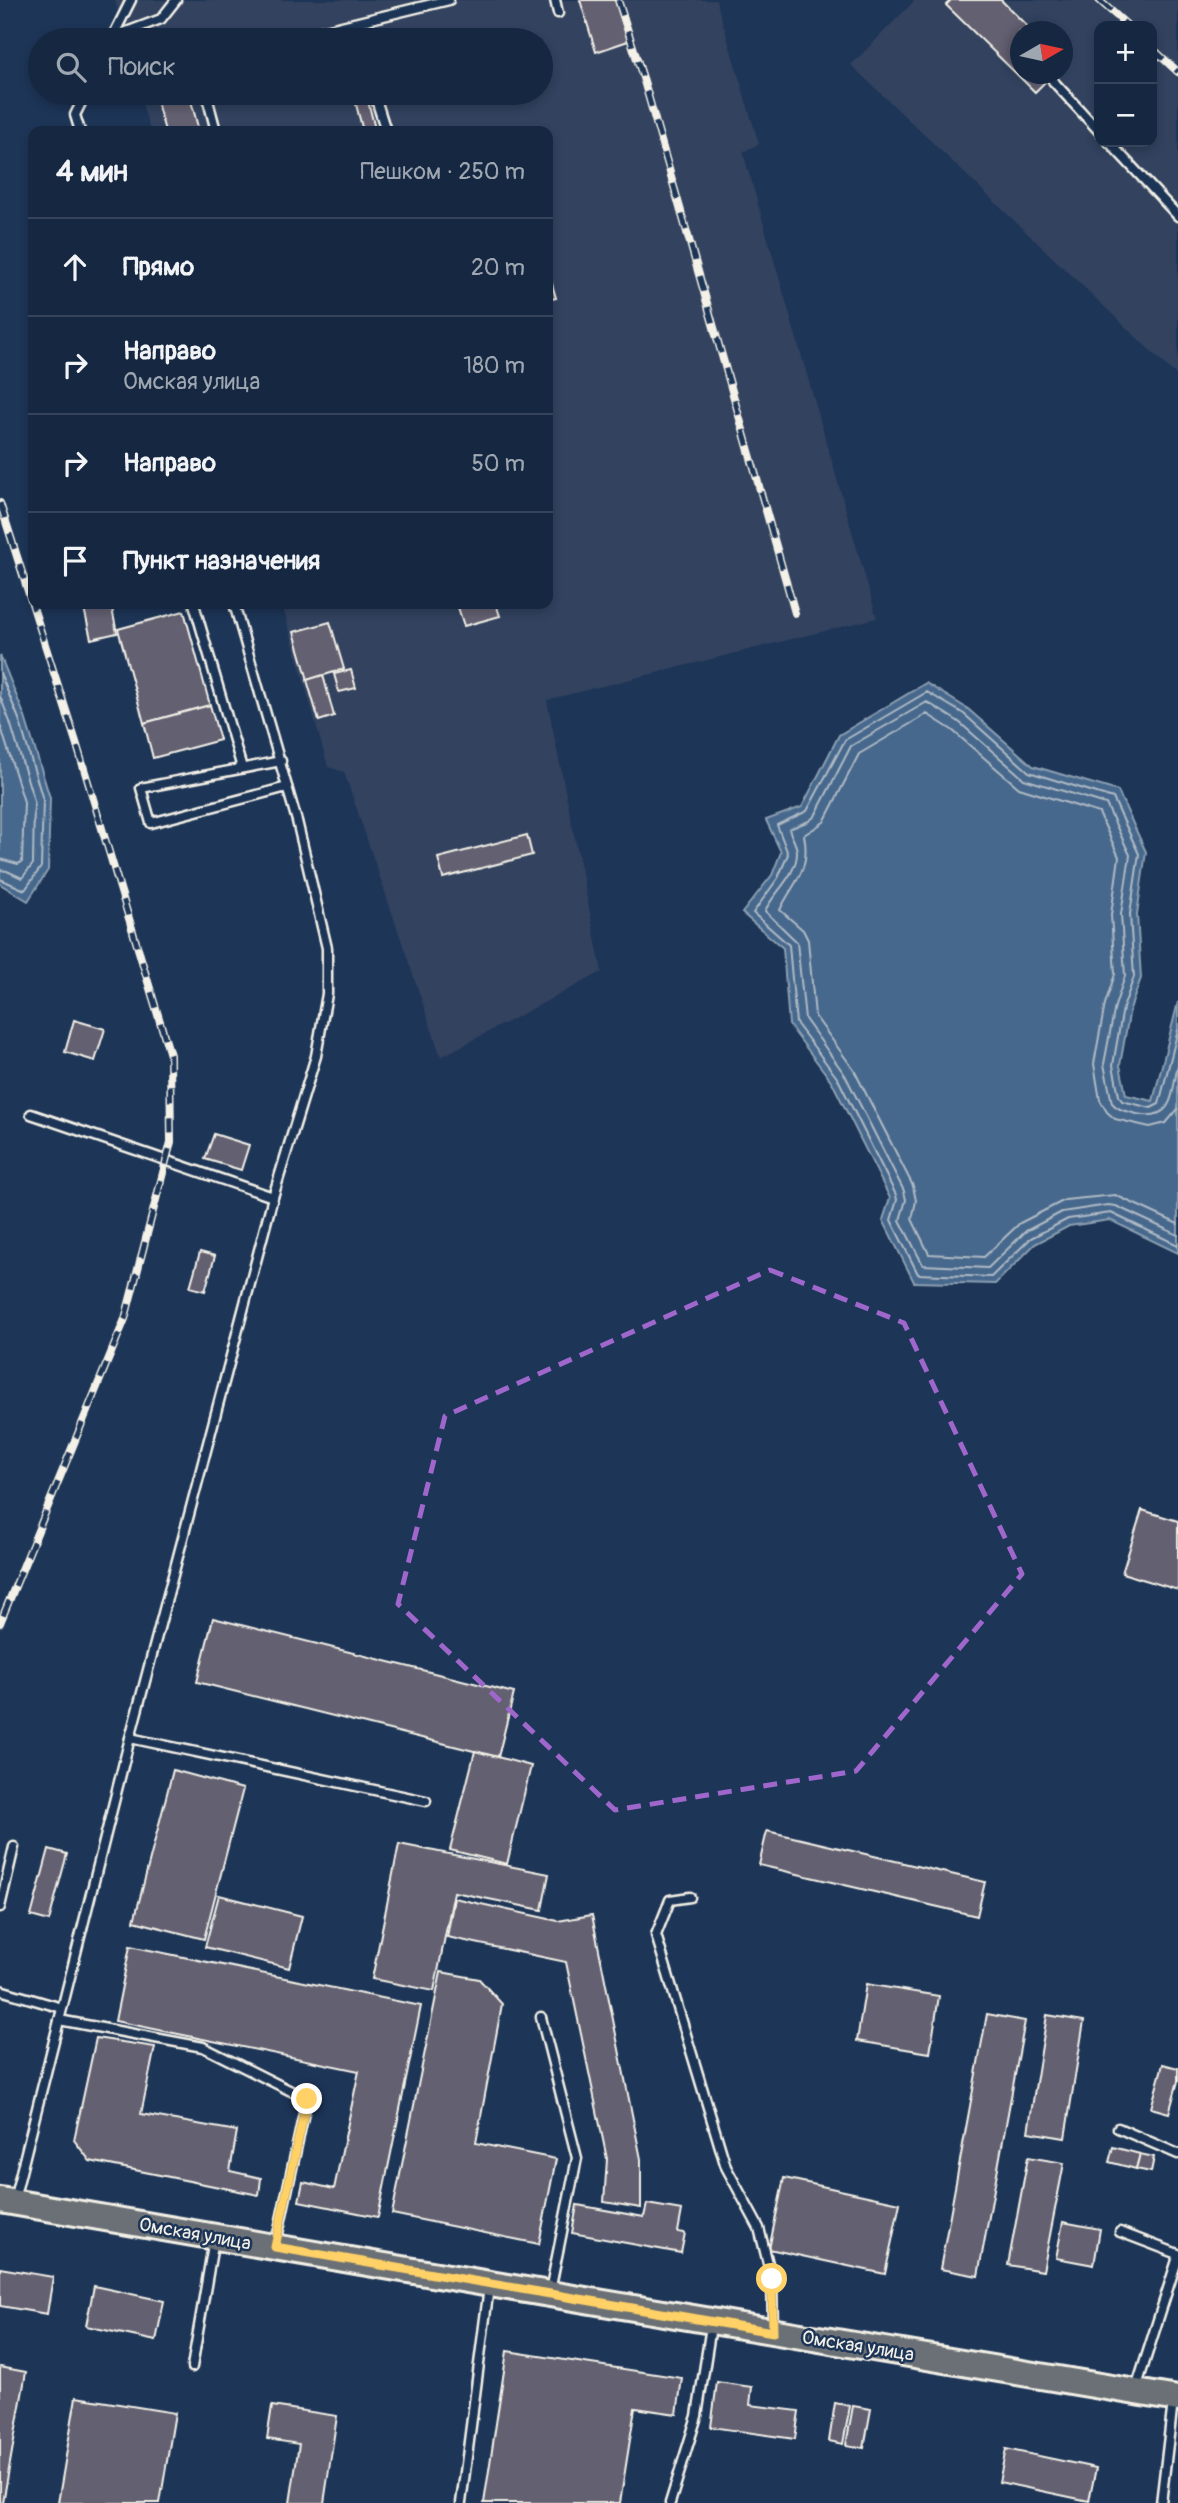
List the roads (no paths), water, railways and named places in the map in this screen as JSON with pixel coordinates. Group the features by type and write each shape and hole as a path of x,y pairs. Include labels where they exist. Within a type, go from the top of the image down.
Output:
{"main road":[{"name":"Омская улица","path":"7,2201 1176,2399"}],"lane":[{"path":"117,28 131,0"},
{"path":"139,28 161,19 176,0"},
{"path":"335,28 449,0"},
{"path":"555,0 558,13"},
{"path":"352,24 353,28"},
{"path":"1056,84 1094,126"},
{"path":"78,126 75,115 80,105"},
{"path":"209,105 215,126"},
{"path":"378,105 384,126"},
{"path":"1114,147 1178,216"},
{"path":"195,609 242,768"},
{"path":"7,2201 59,2020 130,1738 273,1197 316,1056 327,995 327,948 281,761 235,609"},
{"path":"281,761 141,788 151,823 287,787"},
{"path":"32,1114 273,1197"},
{"path":"130,1738 426,1801"},
{"path":"0,1906 14,1847"},
{"path":"690,1897 670,1900 656,1935 726,2167 759,2228 772,2279 773,2332"},
{"path":"0,1990 62,2008"},
{"path":"541,2017 578,2158 549,2294"},
{"path":"59,2020 203,2047 307,2099 275,2247"},
{"path":"1118,2128 1178,2154"},
{"path":"1120,2232 1178,2255 1135,2392"},
{"path":"192,2367 215,2237"},
{"path":"461,2503 490,2284"},
{"path":"670,2503 697,2416 711,2321"},
{"path":"1161,2503 1176,2399"}],"water":[{"path":"0,655 25,717 50,798 48,870 28,901 0,884"},
{"path":"926,683 968,709 1033,766 1118,791 1146,852 1137,914 1141,978 1130,1009 1120,1065 1126,1095 1153,1101 1178,1002 1178,1253 1110,1220 1069,1226 1035,1244 995,1284 914,1282 883,1220 890,1198 832,1082 789,1025 783,948 742,913 772,875 781,852 766,820 802,807 839,735"}],"railway":[{"path":"618,0 644,81 795,613"},
{"path":"1099,0 1122,21"},
{"path":"1157,53 1178,72"},
{"path":"0,503 28,591"},
{"path":"0,1623 125,1319 171,1142 170,1055 34,609"}]}
